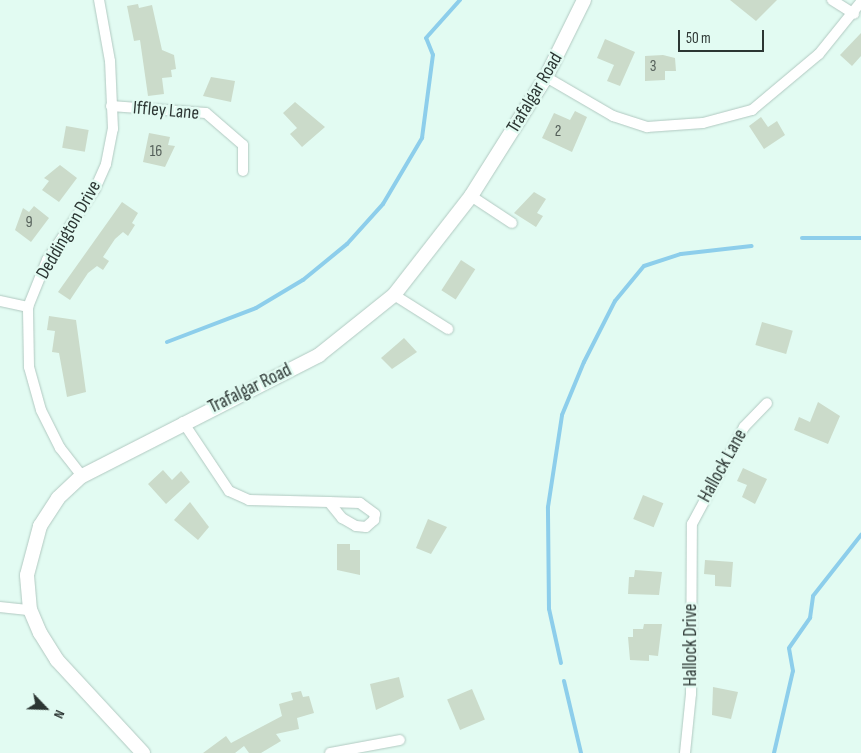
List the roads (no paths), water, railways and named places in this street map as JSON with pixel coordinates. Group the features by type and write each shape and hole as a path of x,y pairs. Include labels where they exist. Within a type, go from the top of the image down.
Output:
{"street":[{"name":"Deddington Drive","path":"82,476 60,448 40,410 29,367 28,307 47,260 95,189 113,129 110,61 98,0"},
{"name":"Trafalgar Road","path":"143,753 57,660 30,610 27,575 40,526 58,498 82,476 183,422 319,355 394,295 471,196 546,77 584,0"},
{"path":"832,0 854,14"},
{"path":"546,77 614,116 647,127 704,123 752,110 819,54 854,14 861,2"},
{"name":"Iffley Lane","path":"111,106 206,113 243,145 243,172"},
{"path":"471,196 512,224"},
{"path":"394,295 448,329"},
{"path":"0,301 28,307"},
{"name":"Hallock Lane","path":"691,536 692,524 714,477 744,426 767,403"},
{"path":"183,422 229,491 249,500 329,502"},
{"name":"Hallock Drive","path":"685,753 691,694 691,536"},
{"path":"0,607 30,610"},
{"path":"330,753 400,740"}],"waterway":[{"path":"167,342 256,308 303,280 347,244 383,204 422,138 433,55 426,38 460,0"},
{"path":"802,238 861,238"},
{"path":"561,663 549,609 548,507 562,415 584,362 615,301 644,266 681,254 752,246"},
{"path":"774,753 793,671 789,648 810,618 813,596 861,535"},
{"path":"564,681 581,753"}]}
